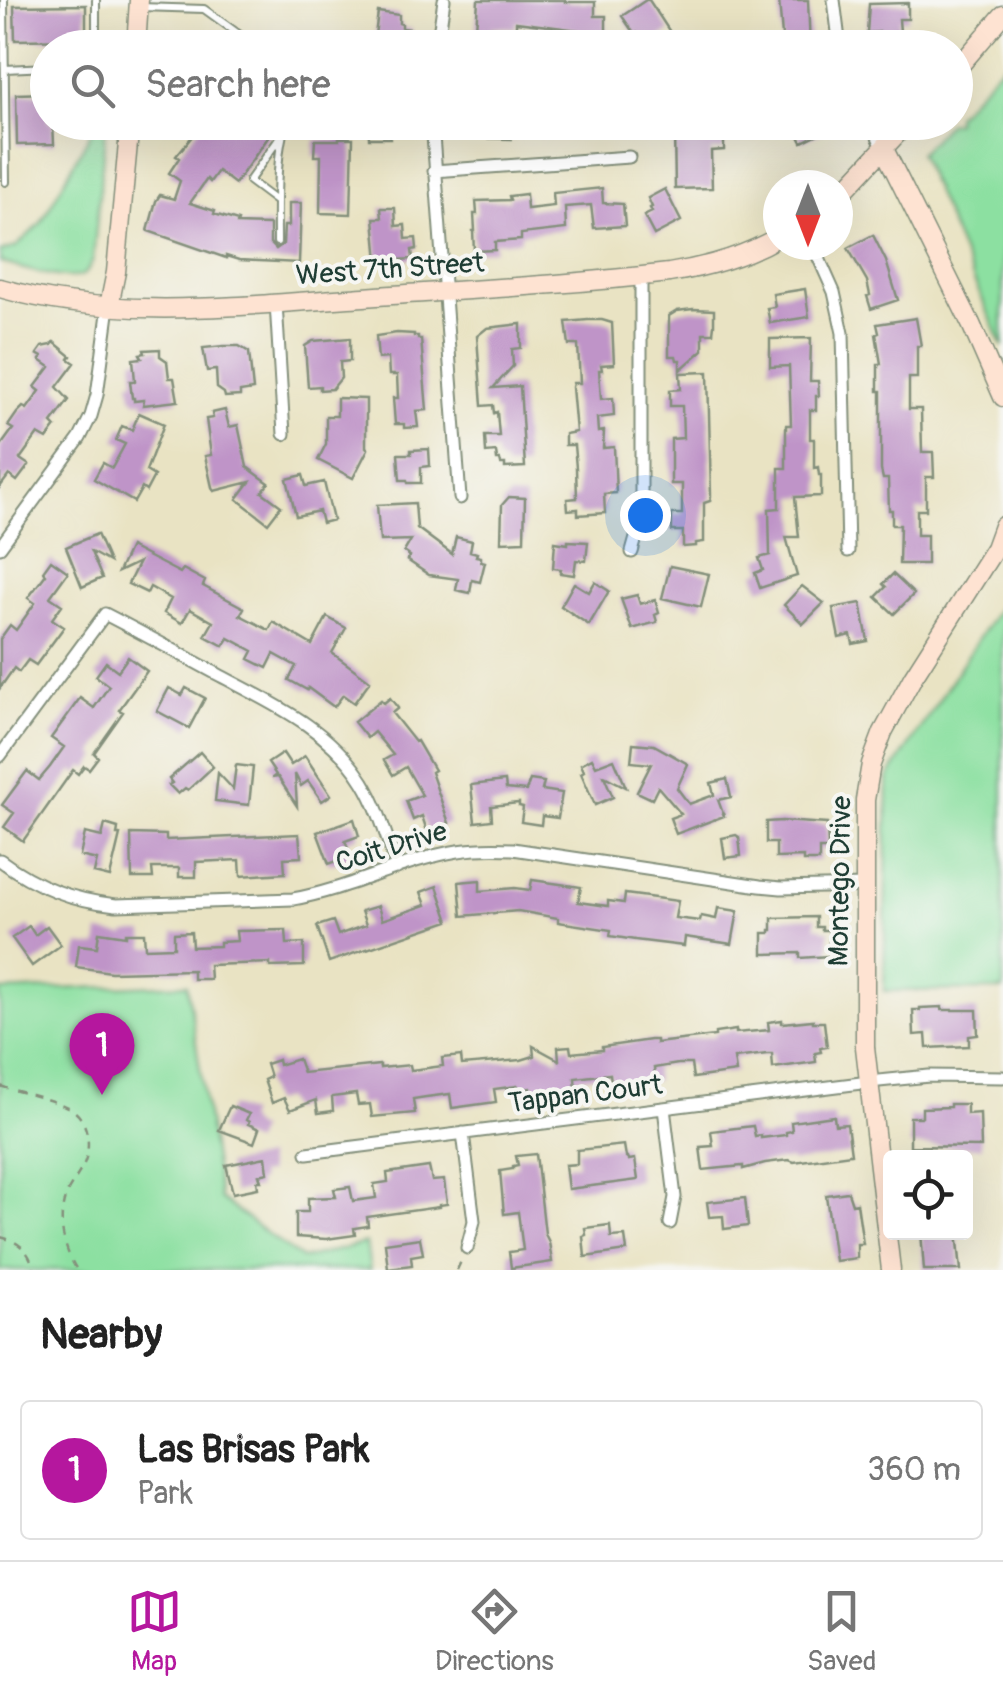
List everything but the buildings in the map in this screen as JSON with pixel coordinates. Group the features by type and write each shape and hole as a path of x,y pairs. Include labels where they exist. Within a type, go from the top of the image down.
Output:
{"street":[{"path":"440,30 444,0"},
{"path":"834,0 838,30"},
{"path":"137,30 139,4"},
{"path":"973,50 1003,16"},
{"path":"0,548 80,438 97,395 116,272 128,140"},
{"path":"433,140 460,498"},
{"path":"880,140 1003,397"},
{"path":"853,181 892,140"},
{"path":"434,172 629,157"},
{"name":"West 7th Street","path":"0,288 109,306 183,308 276,303 641,276 720,262 763,245"},
{"path":"820,260 834,292 844,333 848,551"},
{"path":"632,552 641,520 641,276"},
{"path":"276,303 284,434"},
{"name":"Montego Drive","path":"891,1270 864,1048 866,800 883,732 995,548 1003,526"},
{"path":"0,756 104,614 306,722 346,758 362,781 375,805 397,868"},
{"name":"Coit Drive","path":"0,860 39,886 89,902 116,905 293,899 455,851 484,848 513,848 760,886 865,886"},
{"name":"Tappan Court","path":"307,1153 869,1082 929,1076 1003,1077"},
{"path":"664,1108 675,1197 670,1223"},
{"path":"463,1133 474,1221 466,1248"}],"lane":[{"path":"4,0 6,182"},
{"path":"96,0 96,30"},
{"path":"204,9 210,0"},
{"path":"139,4 204,9 233,30"},
{"path":"5,69 30,68"},
{"path":"277,202 249,180 278,140"},
{"path":"277,242 282,140"}],"path":[{"path":"0,1086 74,1111 86,1126 85,1164 63,1207 62,1232 76,1270"},
{"path":"0,1237 26,1249 34,1270"}],"green space":[{"path":"1003,64 1003,347 919,154 932,140 973,140 973,97"},
{"path":"87,140 104,140 93,260 84,274 43,274 0,262 0,252 16,247 41,223"},
{"path":"1003,601 1003,990 884,991 888,778"},
{"path":"187,984 220,1199 302,1259 366,1243 370,1270 0,1270 0,991"}],"place":[{"name":"Las Brisas Park","path":"102,1095"}]}
